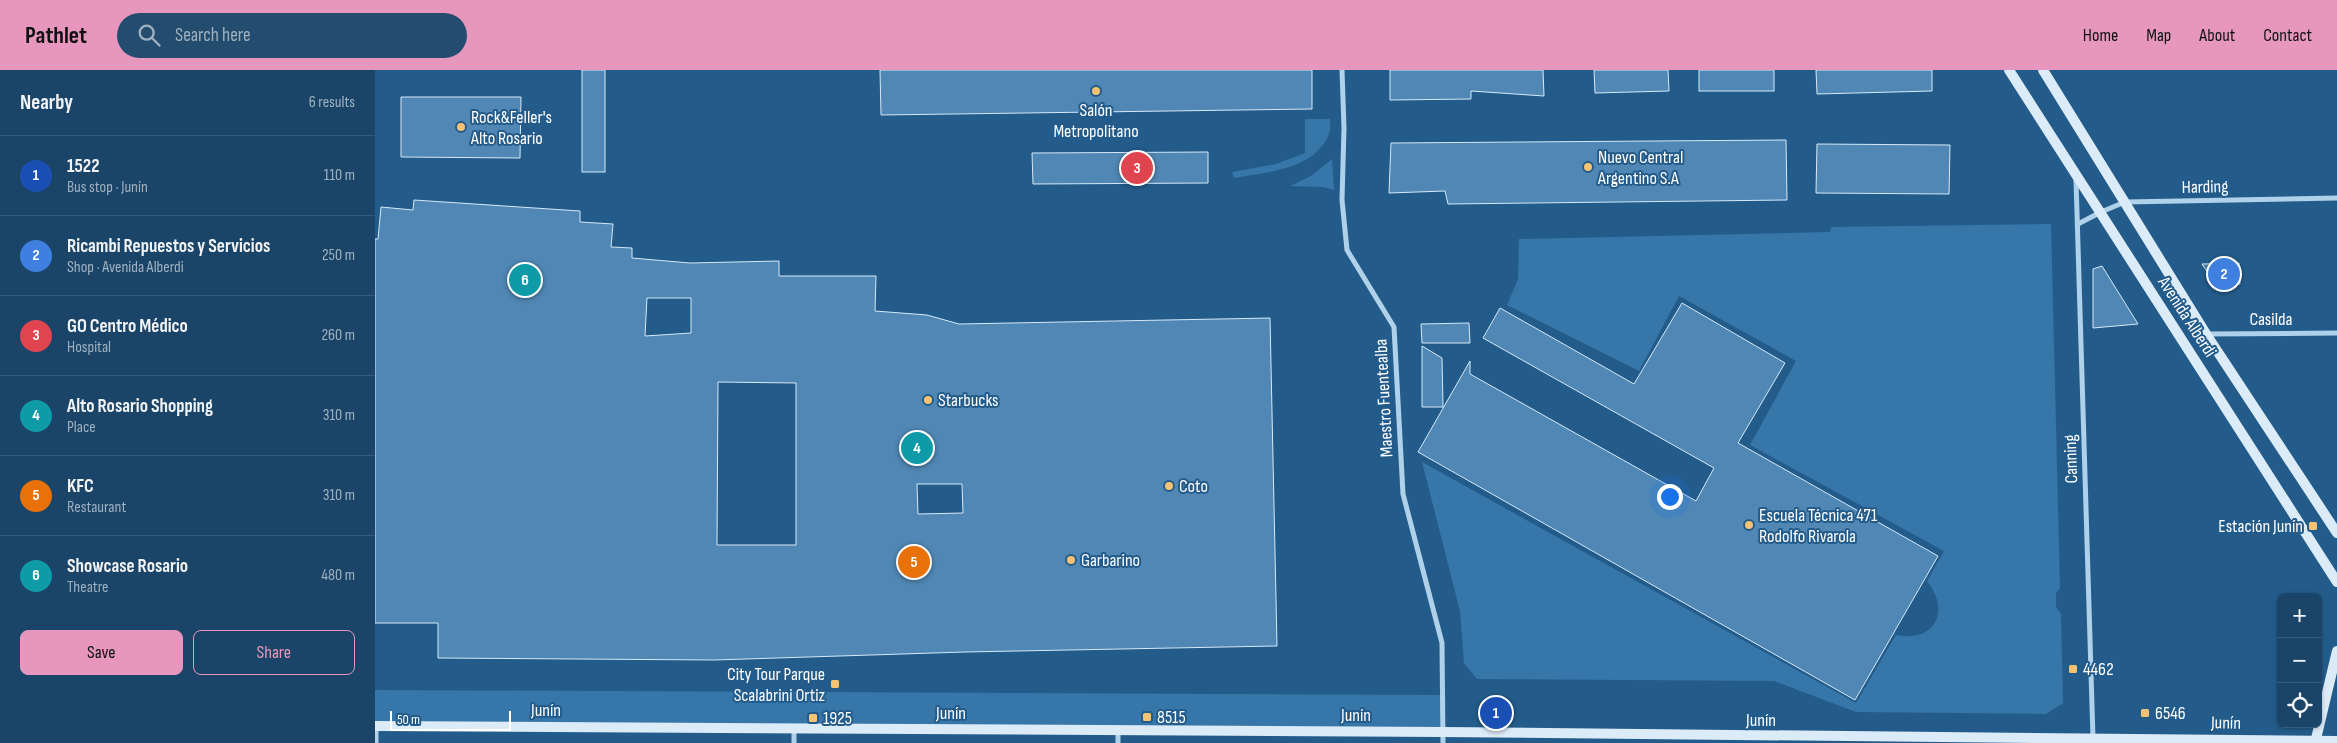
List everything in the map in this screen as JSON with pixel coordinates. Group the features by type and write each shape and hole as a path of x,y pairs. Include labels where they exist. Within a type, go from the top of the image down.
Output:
{"main road":[{"name":"Avenida Alberdi","path":"2009,70 2337,582"},
{"name":"Avenida Alberdi","path":"2043,70 2206,334 2337,532"},
{"path":"2315,742 2337,651"},
{"name":"Junín","path":"375,726 1119,730 1443,738 2337,741"}],"street":[{"name":"Maestro Fuentealba","path":"1342,70 1344,128 1342,200 1347,250 1394,327 1403,494 1442,643 1443,738"},
{"name":"Canning","path":"2076,174 2093,740"},
{"name":"Harding","path":"2078,224 2125,202 2337,198"},
{"name":"Casilda","path":"2206,334 2337,332"},
{"path":"375,726 376,743"},
{"path":"794,727 794,743"},
{"path":"1118,743 1119,730"}],"shaded area":[{"path":"1305,119 1330,119 1329,134 1322,146 1313,155 1288,167 1234,178 1232,172 1276,164 1305,153"},
{"path":"1332,159 1334,190 1323,187 1290,186 1311,176"},
{"path":"2051,224 2060,588 2056,593 2056,607 2061,614 2063,703 2046,714 1856,712 1774,681 1477,679 1464,663 1460,611 1422,462 1856,703 1896,635 1910,636 1921,634 1935,622 1938,613 1938,603 1927,581 1944,551 1750,445 1796,361 1679,296 1639,371 1507,305 1518,279 1519,239 1830,232 1831,227"},
{"path":"375,690 1443,695 1443,732 375,726"}],"building":[{"path":"582,70 605,70 605,172 582,172"},
{"name":"Salón Metropolitano","path":"880,70 1312,70 1312,109 881,115"},
{"path":"1390,70 1543,70 1544,96 1471,91 1471,99 1390,100"},
{"path":"1594,70 1668,70 1669,91 1595,93"},
{"path":"1699,70 1774,70 1774,91 1699,91"},
{"path":"1816,70 1932,70 1932,91 1817,94"},
{"name":"Rock&Feller's Alto Rosario","path":"401,97 521,97 520,158 401,157"},
{"name":"Nuevo Central Argentino S.A","path":"1786,140 1787,200 1448,204 1445,191 1389,193 1391,143"},
{"path":"1817,144 1950,145 1949,194 1816,193"},
{"path":"1208,152 1208,183 1033,184 1032,153"},
{"path":"414,200 580,211 580,222 613,224 611,247 632,248 632,258 690,263 779,261 779,276 876,276 875,311 927,315 959,324 1270,318 1277,646 965,652 714,660 438,658 438,623 375,623 375,239 378,239 381,207 413,210","holes":["647,298 691,298 691,333 645,336","718,382 796,383 796,545 717,545","917,484 962,484 963,513 918,514"]},
{"path":"2239,263 2240,284 2216,285 2202,264"},
{"path":"2102,266 2138,324 2093,328 2093,269"},
{"path":"1682,303 1785,363 1738,443 1938,556 1855,700 1418,452 1470,361 1470,374 1696,501 1714,468 1483,338 1500,308 1634,384"},
{"path":"1469,323 1470,343 1422,343 1421,324"},
{"path":"1422,346 1442,358 1443,407 1422,407"}],"place":[{"name":"Salón Metropolitano","path":"1096,91"},
{"name":"Rock&Feller's Alto Rosario","path":"461,127"},
{"name":"Nuevo Central Argentino S.A","path":"1588,167"},
{"name":"GO Centro Médico","path":"1137,168"},
{"name":"Ricambi Repuestos y Servicios","path":"2224,274"},
{"name":"Showcase Rosario","path":"525,280"},
{"name":"Starbucks","path":"928,400"},
{"name":"Alto Rosario Shopping","path":"917,448"},
{"name":"Coto","path":"1169,486"},
{"name":"Escuela Técnica 471 Rodolfo Rivarola","path":"1749,525"},
{"name":"Estación Junín","path":"2313,526"},
{"name":"Garbarino","path":"1071,560"},
{"name":"KFC","path":"914,562"},
{"name":"4462","path":"2073,669"},
{"name":"City Tour Parque Scalabrini Ortiz","path":"835,684"},
{"name":"1522","path":"1496,713"},
{"name":"6546","path":"2145,713"},
{"name":"8515","path":"1147,717"},
{"name":"1925","path":"813,718"}]}
